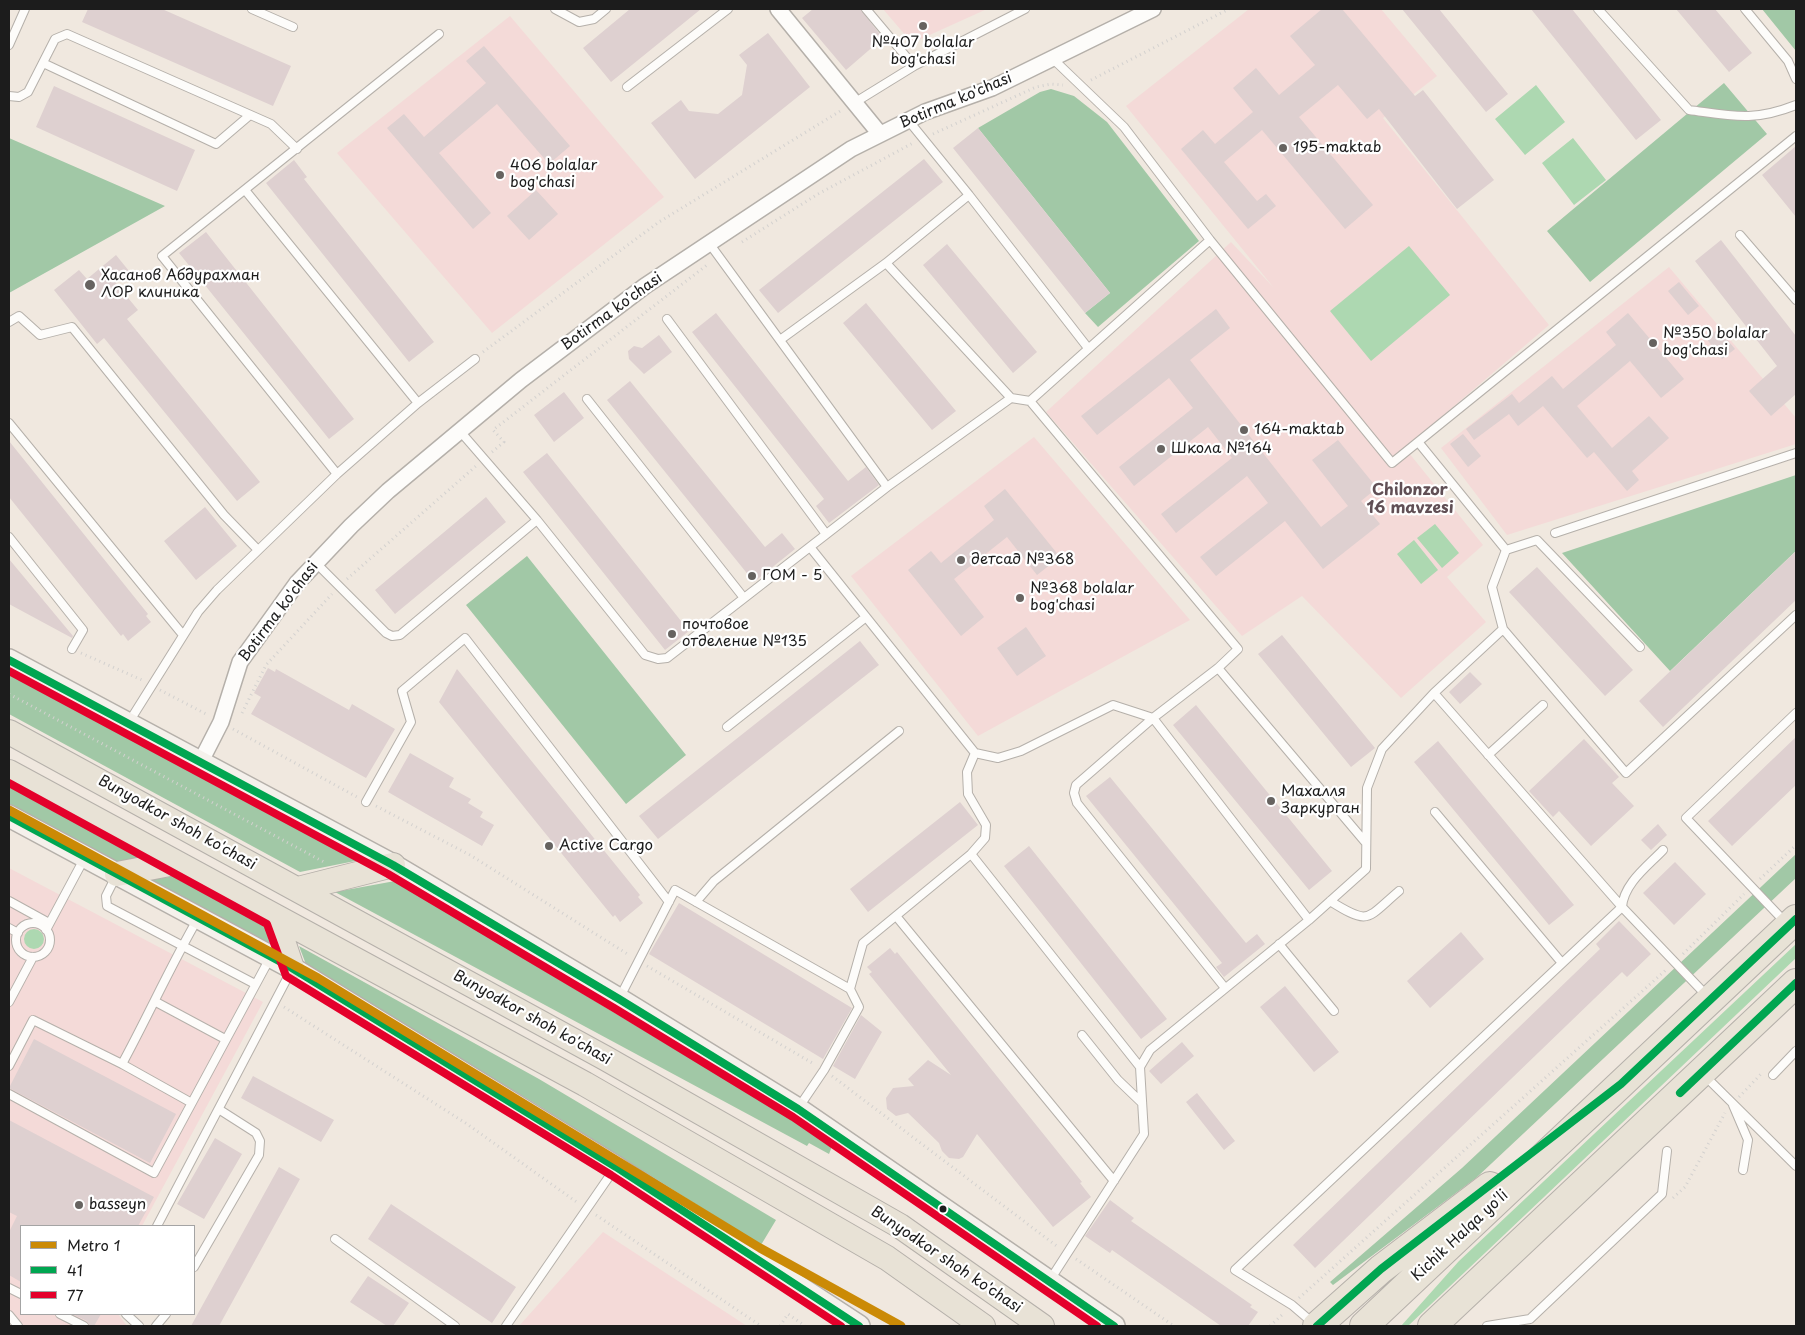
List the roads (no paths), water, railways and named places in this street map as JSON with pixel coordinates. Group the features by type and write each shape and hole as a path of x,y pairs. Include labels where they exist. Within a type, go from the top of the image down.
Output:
{"highway":[{"name":"Kichik Halqa yo'li","path":"1364,1326 1792,923"},
{"path":"1432,1326 1796,984"},
{"path":"1316,1326 1381,1269 1621,1084"},
{"path":"1388,1326 1422,1293 1455,1240"}],"main road":[{"name":"Bunyodkor shoh ko'chasi","path":"9,732 298,888 605,1058 900,1226 1042,1326"},
{"path":"9,772 611,1099 887,1258 977,1322"},
{"path":"117,874 176,863"},
{"path":"298,888 393,865"},
{"path":"275,917 292,968"}],"street":[{"path":"778,9 880,134"},
{"name":"Botirma ko'chasi","path":"200,764 227,726 240,662 280,605 315,562 388,491 460,430 582,333 709,243 826,164 908,120 992,88 1153,9"},
{"path":"9,660 128,723 200,764 393,865 619,999 798,1109 1114,1326"},
{"path":"9,816 292,968 616,1166 859,1326"}],"lane":[{"path":"9,45 25,9"},
{"path":"252,9 293,27"},
{"path":"555,9 579,22 594,19 606,9"},
{"path":"627,87 728,9"},
{"path":"866,9 914,66"},
{"path":"854,103 914,66 1025,9"},
{"path":"1598,9 1689,110 1738,117 1761,117 1796,105"},
{"path":"1745,9 1788,61 1796,79"},
{"path":"9,96 19,97 28,92 55,39 62,34 71,35 271,124 296,149"},
{"path":"337,474 162,256 439,34"},
{"path":"1052,58 1124,127 1210,240 1392,463 1796,136"},
{"path":"42,63 216,144 250,115"},
{"path":"908,120 1088,348"},
{"path":"245,190 418,403"},
{"path":"780,340 886,263 969,195"},
{"path":"1740,235 1796,300"},
{"path":"1030,401 1210,240"},
{"path":"709,243 887,487"},
{"path":"886,263 1011,398 1030,401 1238,649 1218,668 1153,718 1076,785 1077,803 1225,988"},
{"path":"9,322 20,316 40,335 72,327 224,515 258,550"},
{"path":"667,319 826,534"},
{"path":"128,723 198,612 258,550 337,474 418,403 475,359"},
{"path":"460,430 537,520 646,655 658,659 667,658 887,487 1011,398"},
{"path":"587,400 744,598"},
{"path":"9,423 183,635"},
{"path":"1419,443 1506,550"},
{"path":"1555,533 1796,453"},
{"path":"315,562 386,633 392,636 400,635 537,520"},
{"path":"9,537 83,630 72,649"},
{"path":"1506,550 1537,540 1640,648"},
{"path":"810,547 975,753 998,758 1021,751 1113,705 1153,718 1309,920"},
{"path":"1506,550 1492,587 1503,629 1626,772 1796,614"},
{"path":"727,726 866,617"},
{"path":"1049,1282 1144,1134 1140,1067 1150,1050 1309,920 1366,869 1367,788 1382,749 1434,693 1503,629"},
{"path":"366,802 411,722 402,691 465,638 669,902"},
{"path":"1218,668 1366,843"},
{"path":"1434,693 1622,907 1711,1000"},
{"path":"1488,755 1543,705"},
{"path":"1792,923 1751,888 1686,818 1796,713"},
{"path":"696,902 714,881 899,731"},
{"path":"850,989 863,943 971,854 985,838 986,825 968,794 967,772 975,753"},
{"path":"1435,812 1562,963"},
{"path":"1316,1326 1292,1305 1235,1270 1622,907 1623,897 1627,888 1663,850"},
{"path":"971,854 1140,1067"},
{"path":"48,926 30,924 18,933 17,942 20,951 33,957 43,954 49,946 48,926 85,857"},
{"path":"117,874 107,890 105,900 108,906 255,984"},
{"path":"619,999 675,890 850,989 859,1007 824,1070 798,1109"},
{"path":"1330,901 1354,916 1363,918 1400,891"},
{"path":"9,901 48,926"},
{"path":"896,916 1114,1181"},
{"path":"122,1064 156,1002 176,955 198,918"},
{"path":"9,928 18,933"},
{"path":"1279,944 1334,1011"},
{"path":"9,1002 33,957"},
{"path":"9,1094 154,1173 224,1039 271,957"},
{"path":"158,1225 220,1110 292,968"},
{"path":"156,1002 224,1039"},
{"path":"9,1066 33,1020 122,1064 190,1102"},
{"path":"1082,1035 1118,1080 1142,1103"},
{"path":"1773,1075 1796,1051"},
{"path":"1701,1073 1796,1166"},
{"path":"1733,1103 1748,1140 1742,1170"},
{"path":"195,1265 259,1155 260,1141 256,1133 220,1110"},
{"path":"1487,1326 1530,1319 1662,1194 1667,1151"},
{"path":"506,1326 588,1210 616,1166"},
{"path":"335,1239 454,1326"},
{"path":"9,1315 16,1326"},
{"path":"62,1315 84,1326"},
{"path":"127,1315 139,1326"},
{"path":"156,1326 165,1315"}],"metro line":[{"name":"1","path":"9,810 318,978 760,1248 901,1326"}],"place":[{"name":"№407 bolalar bog'chasi","path":"923,26"},
{"name":"195-maktab","path":"1283,148"},
{"name":"406 bolalar bog'chasi","path":"500,175"},
{"name":"Хасанов Абдурахман ЛОР клиника","path":"90,285"},
{"name":"№350 bolalar bog'chasi","path":"1653,343"},
{"name":"164-maktab","path":"1244,430"},
{"name":"Школа №164","path":"1161,449"},
{"name":"детсад №368","path":"961,560"},
{"name":"ГОМ - 5","path":"752,576"},
{"name":"№368 bolalar bog'chasi","path":"1020,598"},
{"name":"почтовое отделение №135","path":"672,634"},
{"name":"Махалля Заркурган","path":"1271,801"},
{"name":"Active Cargo","path":"549,846"},
{"name":"basseyn","path":"79,1205"}],"district":[{"name":"Chilonzor 16 mavzesi","path":"1410,500"}]}
